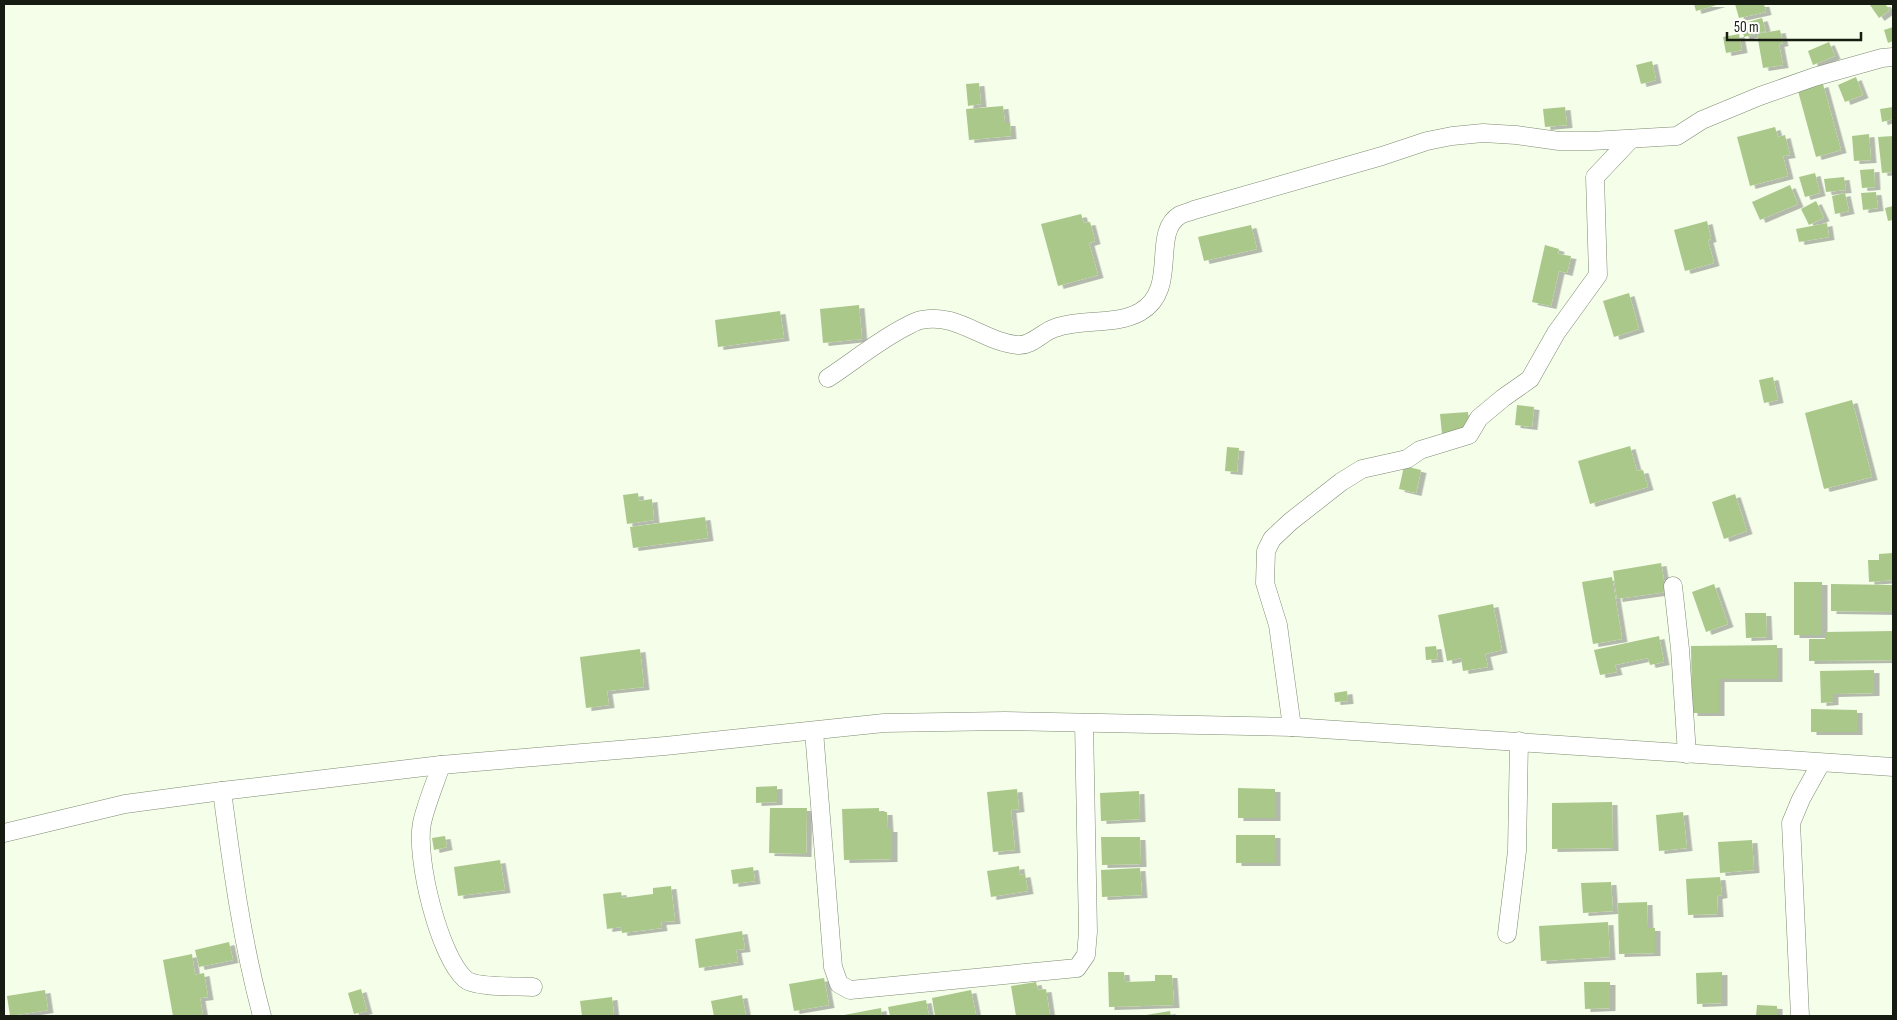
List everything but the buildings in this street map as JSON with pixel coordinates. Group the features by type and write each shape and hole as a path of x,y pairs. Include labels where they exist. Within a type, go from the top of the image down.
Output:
{"street":[{"path":"828,378 894,333 920,320 945,318 1005,343 1020,346 1032,342 1054,328 1076,323 1127,317 1141,311 1155,299 1164,271 1165,238 1173,221 1180,215 1382,156 1420,143 1452,136 1483,133 1559,141 1677,136 1702,120 1760,96 1814,77 1882,58 1893,57"},
{"path":"1292,727 1278,625 1265,583 1266,551 1272,539 1290,522 1341,482 1362,469 1407,459 1420,450 1469,436 1479,418 1502,398 1530,379 1556,333 1598,275 1595,177 1631,139"},
{"path":"1673,586 1680,649 1687,754"},
{"path":"4,833 125,804 222,791 441,765 665,746 884,723 1005,721 1292,727 1893,767"},
{"path":"814,731 833,967 840,984 850,990 1077,968 1086,955 1088,932 1084,723"},
{"path":"1507,934 1517,851 1519,741"},
{"path":"1800,1016 1791,823 1801,799 1821,763"},
{"path":"441,765 422,825 422,866 432,910 450,960 466,981 487,986 532,987"},
{"path":"222,791 235,892 250,971 262,1016"}]}
